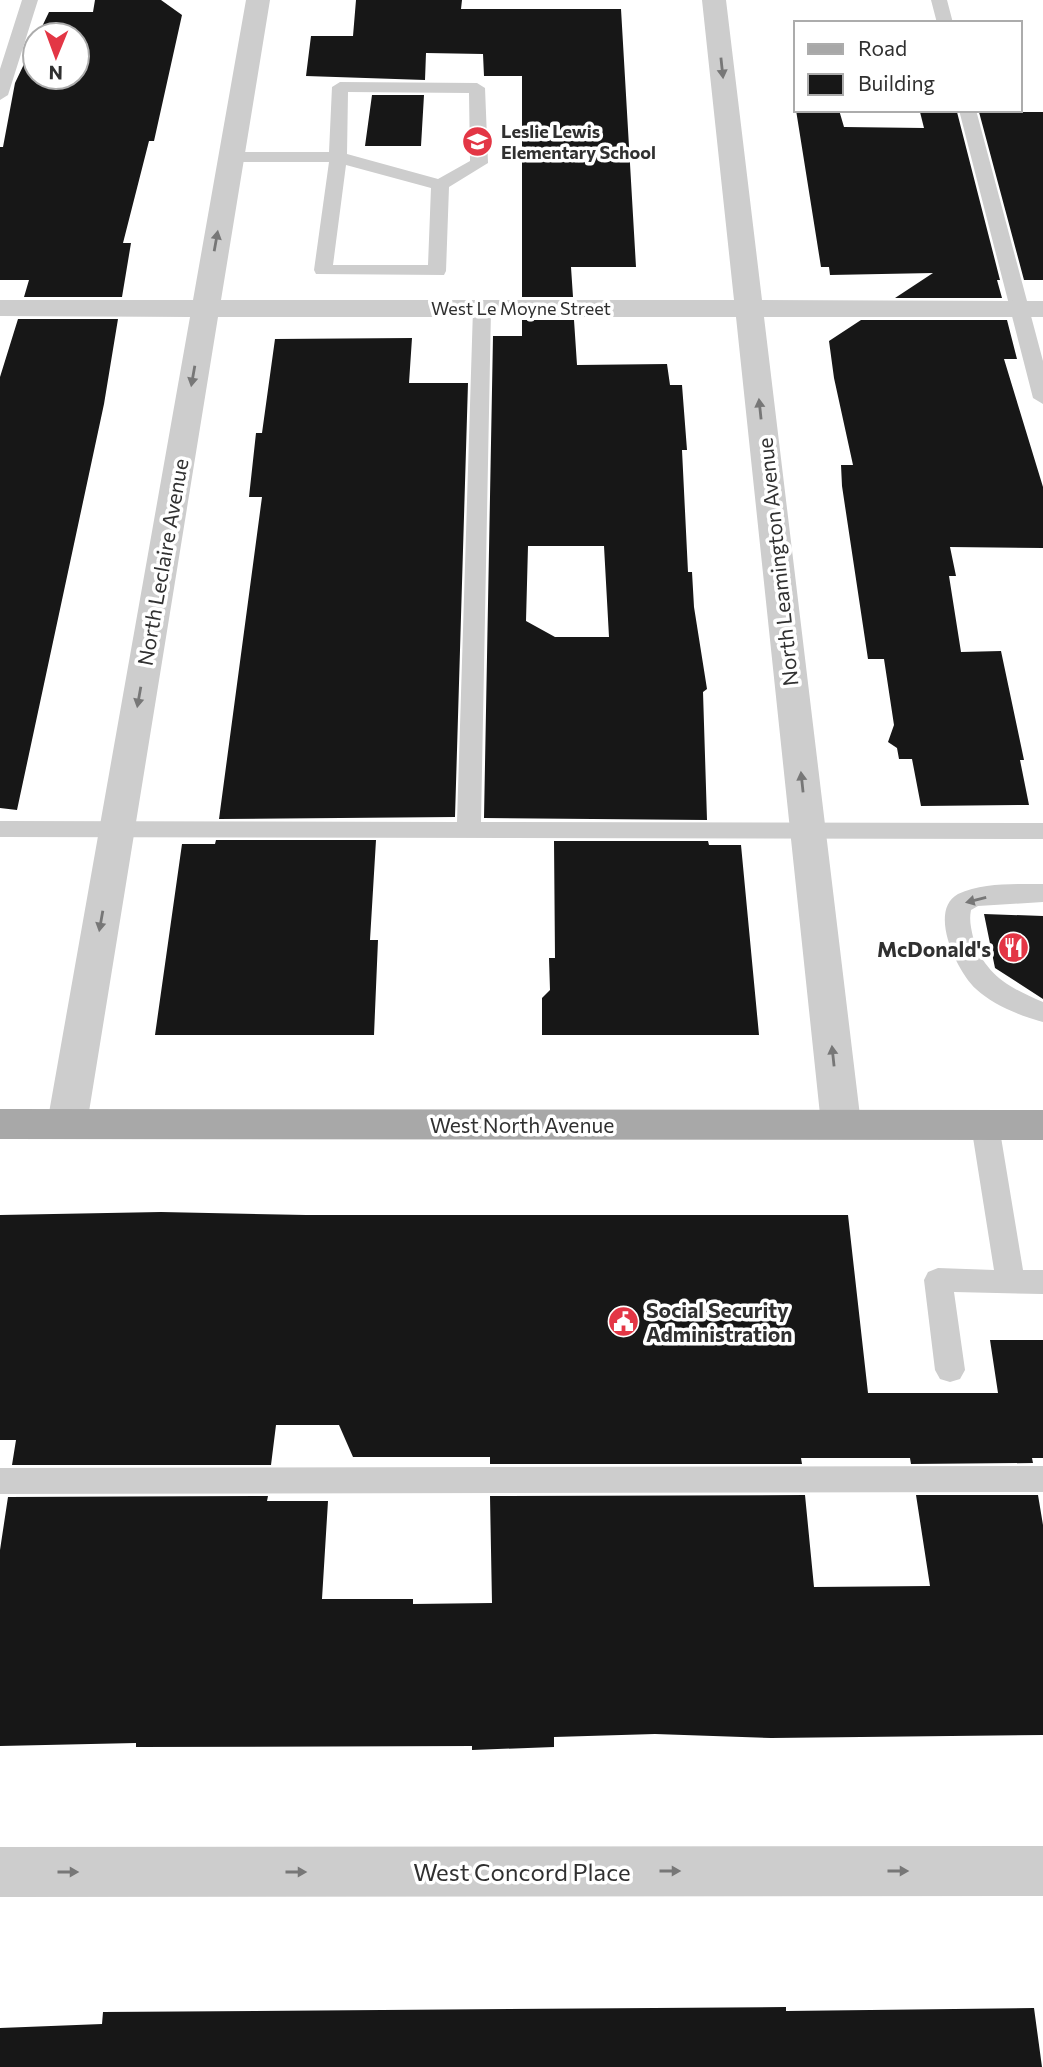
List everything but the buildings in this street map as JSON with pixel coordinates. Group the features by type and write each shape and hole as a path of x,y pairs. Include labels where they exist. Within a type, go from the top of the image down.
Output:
{"main road":[{"name":"West North Avenue","path":"0,1124 1043,1125"}],"street":[{"name":"North Leclaire Avenue","path":"67,1124 258,0"},
{"name":"North Leamington Avenue","path":"714,0 841,1124"},
{"name":"West Le Moyne Street","path":"0,308 1031,309"},
{"name":"West Concord Place","path":"0,1872 1043,1871"}],"lane":[{"path":"0,95 30,0"},
{"path":"939,0 944,21"},
{"path":"230,157 338,158 440,185 479,163 478,89 340,87 338,158 323,270 437,271 440,185"},
{"path":"968,112 1031,309 1043,398"},
{"path":"469,830 482,309"},
{"path":"0,829 1043,831"},
{"path":"1043,893 1015,893 967,901 959,909 956,920 965,958 974,974 999,993 1043,1013"},
{"path":"985,1125 1010,1282"},
{"path":"950,1370 938,1280 1043,1282"},
{"path":"0,1481 1043,1479"}],"place":[{"name":"Leslie Lewis Elementary School","path":"478,141"},
{"name":"McDonald's","path":"1014,948"},
{"name":"Social Security Administration","path":"623,1321"}]}
